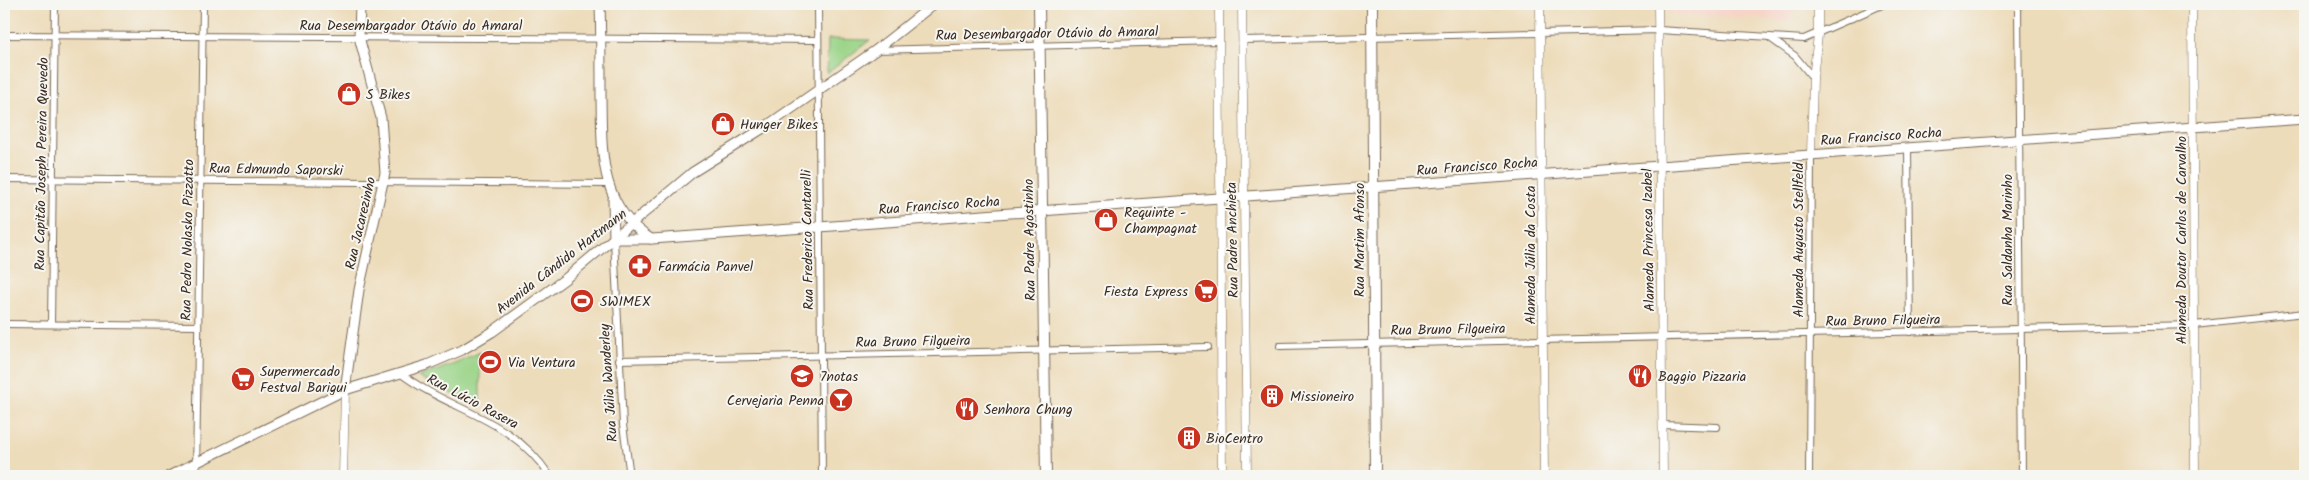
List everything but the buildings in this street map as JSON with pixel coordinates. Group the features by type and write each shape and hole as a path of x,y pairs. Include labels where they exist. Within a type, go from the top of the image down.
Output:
{"main road":[{"name":"Rua Jacarezinho","path":"345,390 359,290 384,182 383,133 359,38 360,4"},
{"name":"Rua Júlia Wanderley","path":"600,4 602,139 608,184 613,197 632,224"},
{"name":"Avenida Cândido Hartmann","path":"169,476 345,390 447,357 492,332 544,296 694,172 876,50 934,4"},
{"name":"Rua Padre Agostinho","path":"1039,4 1046,476"},
{"name":"Rua Martim Afonso","path":"1372,4 1375,476"},
{"name":"Rua Francisco Rocha","path":"614,239 652,239 2305,119"},
{"name":"Rua Júlia Wanderley","path":"613,197 614,239"},
{"path":"632,224 652,239"}],"street":[{"name":"Rua Capitão Joseph Pereira Quevedo","path":"51,324 55,4"},
{"name":"Rua Pedro Nolasko Pizzatto","path":"196,476 203,4"},
{"name":"Rua Frederico Cantarelli","path":"818,4 822,476"},
{"name":"Rua Padre Anchieta","path":"1219,4 1222,476"},
{"name":"Rua Padre Anchieta","path":"1242,4 1246,476"},
{"name":"Alameda Júlia da Costa","path":"1540,4 1544,476"},
{"name":"Alameda Princesa Izabel","path":"1658,4 1663,476"},
{"name":"Alameda Augusto Stellfeld","path":"1809,476 1811,155 1813,78 1818,35 1818,4"},
{"path":"1243,40 1659,30 1804,39 1818,35 1884,4"},
{"name":"Rua Saldanha Marinho","path":"2018,4 2022,476"},
{"name":"Alameda Doutor Carlos de Carvalho","path":"2192,4 2195,476"},
{"name":"Rua Desembargador Otávio do Amaral","path":"4,35 818,40"},
{"path":"1769,37 1794,56 1813,78"},
{"name":"Rua Desembargador Otávio do Amaral","path":"876,50 1219,41"},
{"path":"1908,148 1910,332"},
{"name":"Rua Edmundo Saporski","path":"4,179 608,184"},
{"name":"Rua Júlia Wanderley","path":"614,239 623,425 630,476"},
{"name":"Rua Bruno Filgueira","path":"1280,346 2194,326 2305,313"},
{"path":"4,324 198,326"},
{"name":"Rua Bruno Filgueira","path":"619,360 1208,347"},
{"name":"Rua Lúcio Rasera","path":"400,373 417,385 514,436 534,454 550,476"},
{"path":"343,476 345,390"},
{"path":"1662,425 1717,427"}],"shaded area":[{"path":"1668,4 1799,4 1788,21 1668,14"}],"green space":[{"path":"828,39 870,40 827,73"},
{"path":"480,352 480,407 418,377 457,363"}],"place":[{"name":"S Bikes","path":"349,94"},
{"name":"Hunger Bikes","path":"723,124"},
{"name":"Requinte - Champagnat","path":"1106,220"},
{"name":"Farmácia Panvel","path":"640,266"},
{"name":"Fiesta Express","path":"1206,291"},
{"name":"SWIMEX","path":"582,301"},
{"name":"Via Ventura","path":"490,362"},
{"name":"7notas","path":"802,376"},
{"name":"Baggio Pizzaria","path":"1640,376"},
{"name":"Supermercado Festval Barigui","path":"243,379"},
{"name":"Missioneiro","path":"1272,396"},
{"name":"Cervejaria Penna","path":"841,400"},
{"name":"Senhora Chung","path":"967,409"},
{"name":"BioCentro","path":"1189,438"}]}
